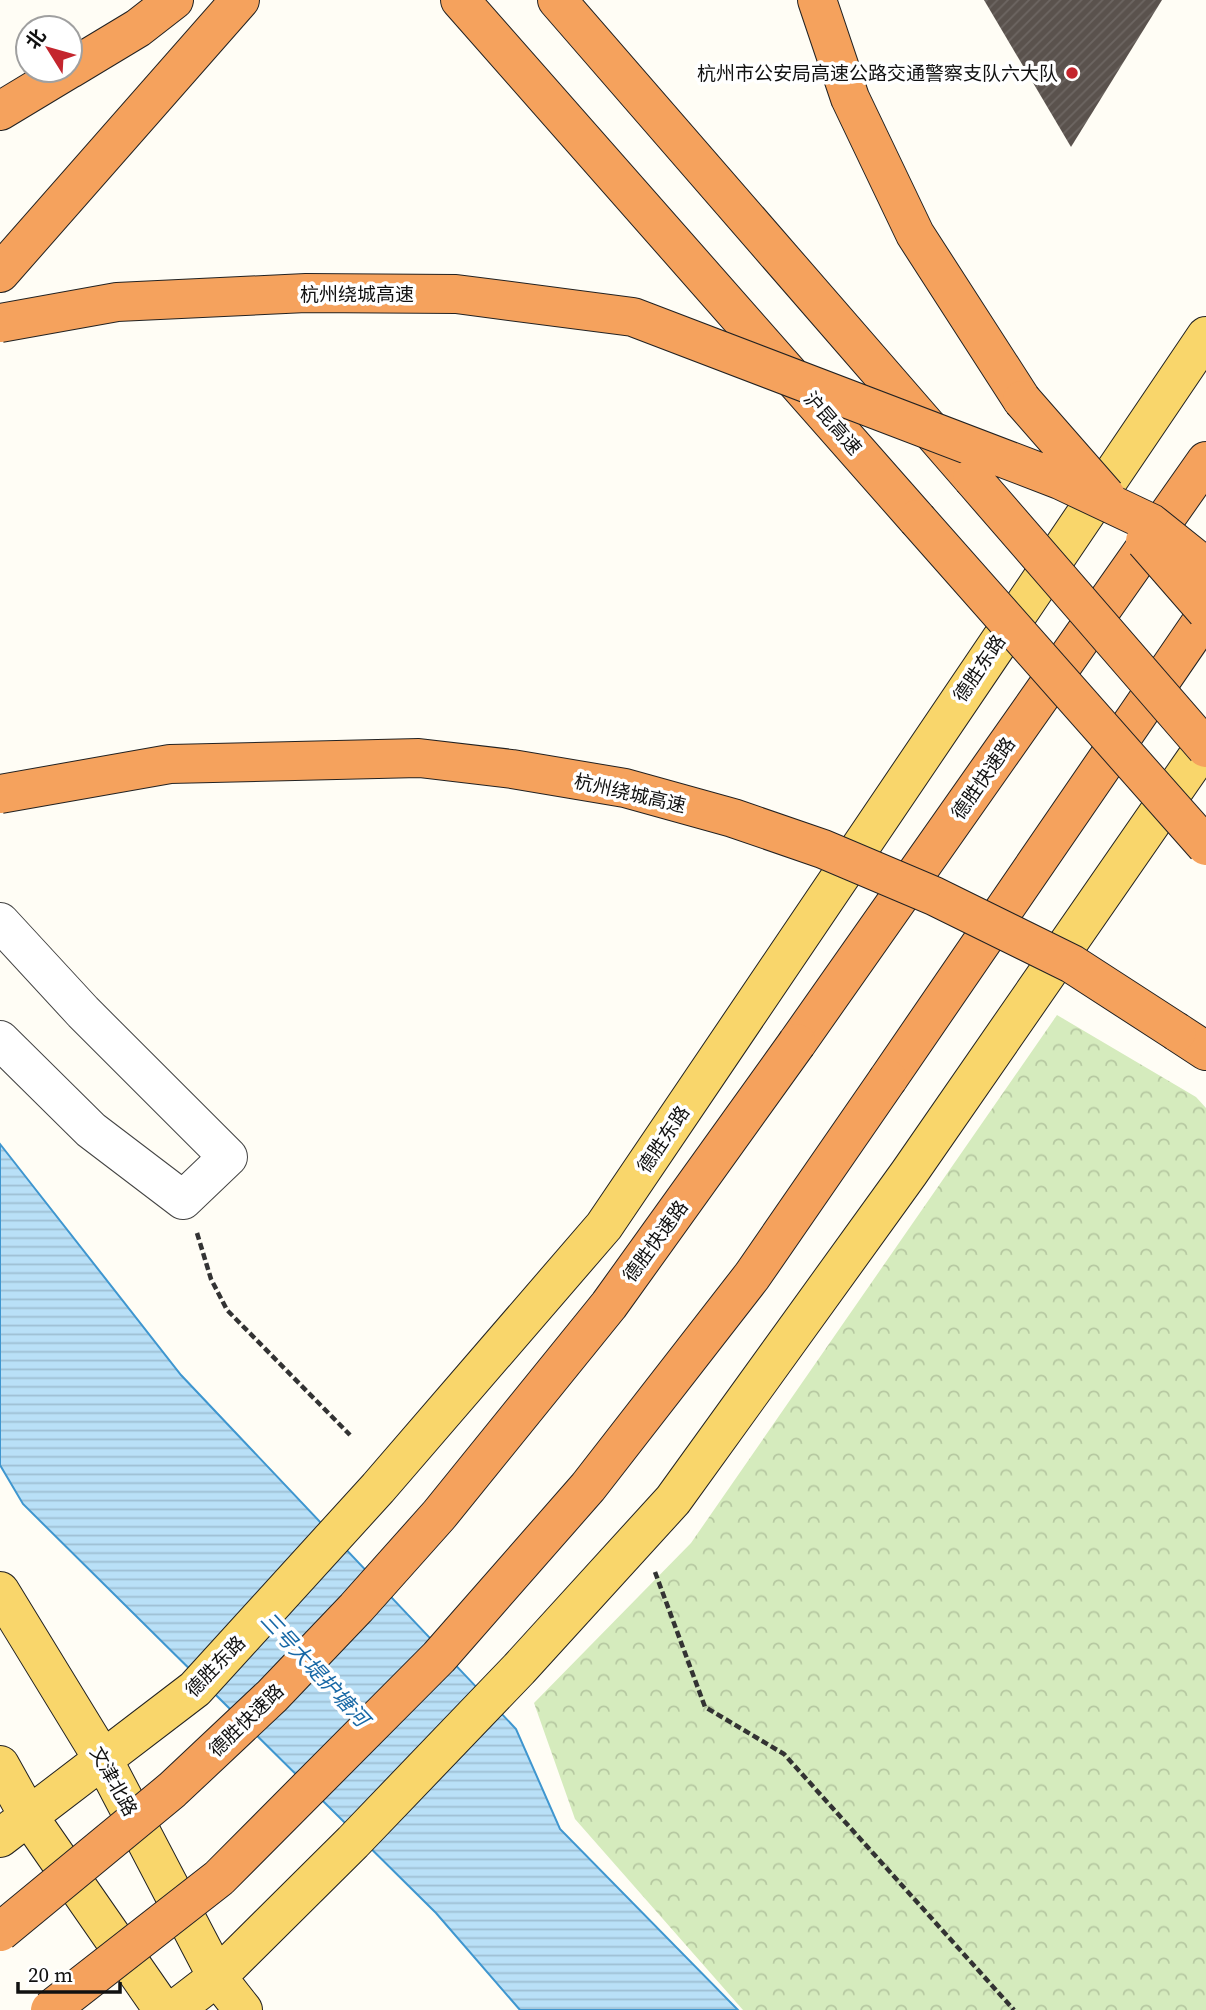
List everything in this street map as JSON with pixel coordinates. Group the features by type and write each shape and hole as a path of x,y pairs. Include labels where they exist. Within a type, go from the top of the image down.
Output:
{"highway":[{"path":"84,60 138,28 174,0"},
{"path":"0,273 240,0"},
{"path":"557,0 1206,746"},
{"path":"50,2010 219,1878 439,1657 588,1487 744,1286 1206,613 1022,400 915,234 850,98 817,0"},
{"name":"沪昆高速","path":"462,3 1206,846"},
{"path":"0,111 44,84"},
{"name":"杭州绕城高速","path":"0,324 117,302 306,293 456,294 633,317 1060,480 1151,523 1206,567"},
{"name":"德胜快速路","path":"0,1932 182,1781 272,1696 439,1515 609,1305 797,1043 1206,461"},
{"name":"杭州绕城高速","path":"0,793 170,764 419,758 512,769 625,788 772,831 934,896 1072,964 1192,1042"}],"main road":[{"name":"德胜东路","path":"15,1828 195,1689 378,1488 604,1226 1206,336"},
{"path":"174,2010 217,1977 353,1842 519,1669 673,1500 909,1172 1206,746"},
{"name":"文津北路","path":"0,1591 104,1761 217,1977 243,2010"},
{"path":"0,1765 15,1828 163,2010"}],"lane":[{"path":"0,922 83,1012 228,1157 183,1200 91,1130 0,1040"}],"path":[{"path":"183,1200 202,1245 211,1279 227,1310 350,1435"},
{"path":"641,1534 705,1707 784,1754 1014,2010"}],"green space":[{"path":"1057,1015 1196,1097 1206,1108 1206,2010 743,2010 575,1819 534,1703 691,1543"}],"water":[{"name":"三号大堤护塘河","path":"0,1144 181,1375 516,1729 560,1829 738,2010 520,2010 436,1913 23,1504 0,1465"}],"building":[{"name":"杭州市公安局高速公路交通警察支队六大队","path":"984,0 1162,0 1071,147"}],"place":[{"name":"杭州市公安局高速公路交通警察支队六大队","path":"1072,73"}]}
